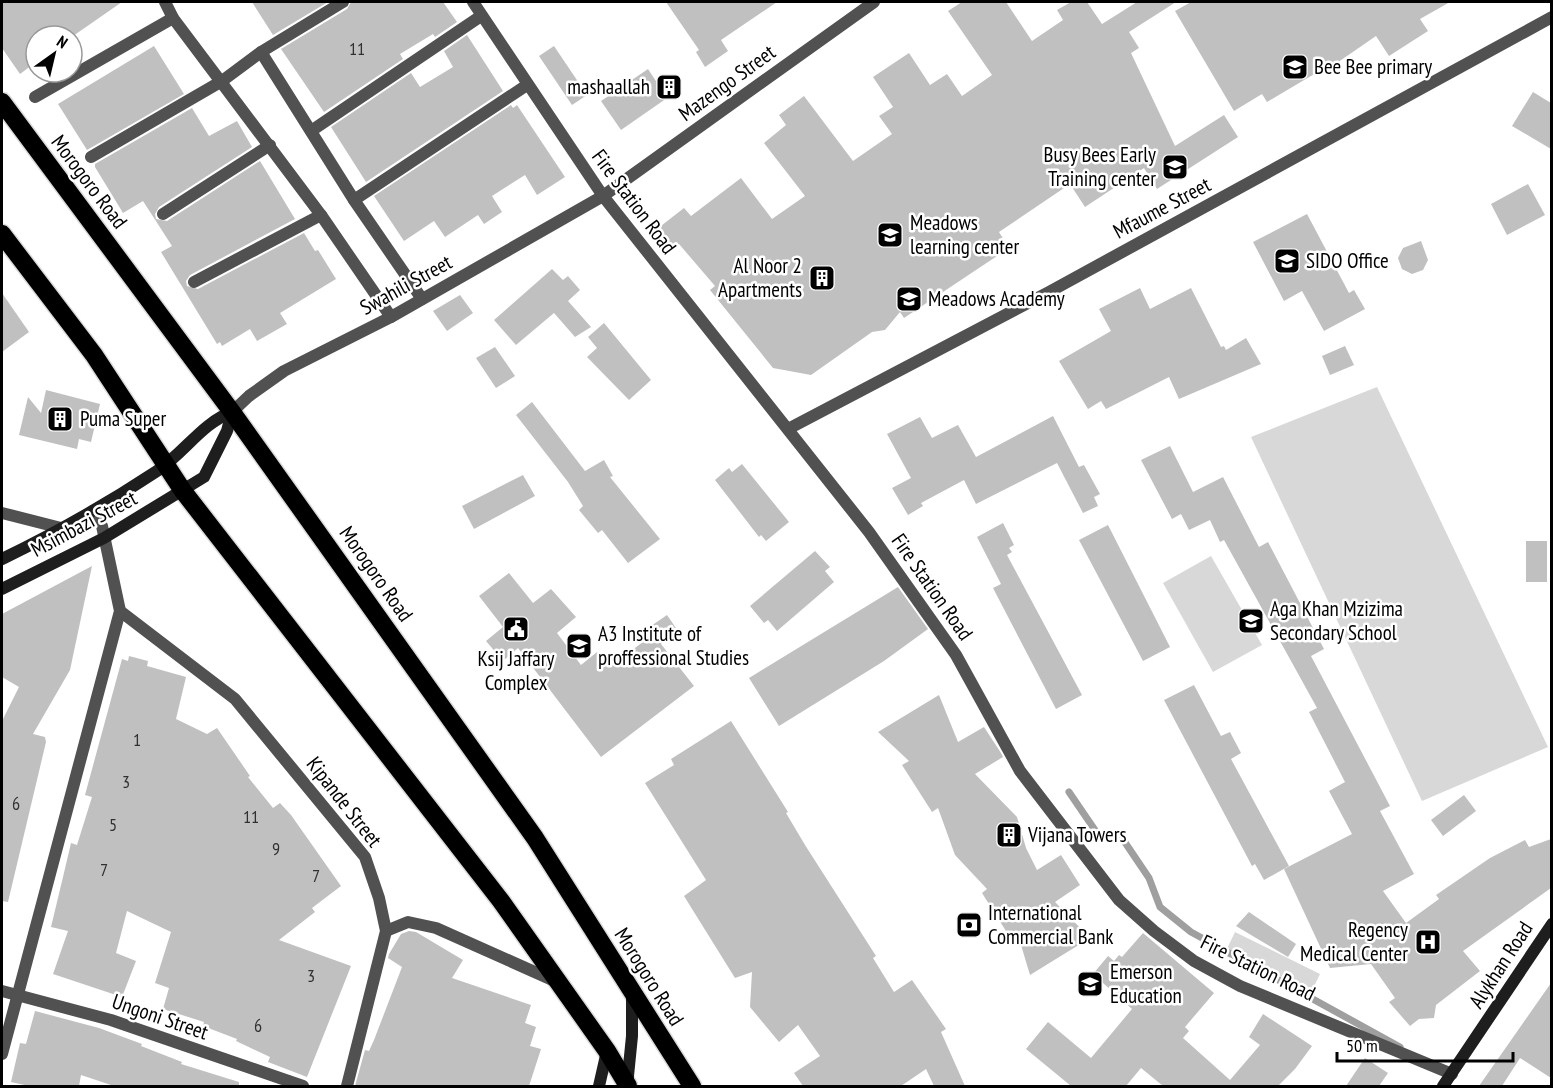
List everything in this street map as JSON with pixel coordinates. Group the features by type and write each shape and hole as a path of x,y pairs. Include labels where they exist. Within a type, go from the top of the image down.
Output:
{"highway":[{"name":"Morogoro Road","path":"2,102 232,412 535,838 692,1086"},
{"path":"2,234 94,355 183,490 501,901 607,1051 628,1086"}],"street":[{"path":"165,2 173,18 270,145 391,317"},
{"path":"91,157 222,81 261,52 343,2"},
{"name":"Fire Station Road","path":"473,2 603,196 905,581 956,655 1020,771 1119,900 1154,931 1194,961 1240,986 1452,1074"},
{"name":"Mazengo Street","path":"603,196 874,2"},
{"path":"311,130 481,16"},
{"name":"Mfaume Street","path":"788,429 1070,280 1551,17"},
{"path":"35,97 173,18"},
{"path":"261,52 354,200 422,299"},
{"path":"354,200 527,85"},
{"path":"163,214 270,145"},
{"name":"Swahili Street","path":"232,412 249,396 284,371 391,317 603,196"},
{"path":"194,282 321,215"},
{"name":"Msimbazi Street","path":"2,559 64,529 93,511 166,464 216,418 232,412"},
{"name":"Msimbazi Street","path":"2,589 104,538 204,477 227,431 232,412"},
{"path":"2,1054 120,611 102,526 93,511"},
{"path":"2,513 64,529"},
{"name":"Kipande Street","path":"120,611 235,699 365,856 380,898 386,931 347,1086"},
{"path":"386,931 408,922 436,928 561,984"},
{"name":"Alykhan Road","path":"1443,1086 1551,924"},
{"name":"Ungoni Street","path":"2,991 111,1020 303,1086"},
{"path":"628,1086 632,1036 632,994"},
{"path":"599,1086 607,1051"}],"shaded area":[{"path":"1377,387 1548,747 1422,801 1251,437"},
{"path":"1211,556 1262,645 1213,672 1163,583"},
{"path":"1235,932 1320,974 1309,997 1224,955"}],"building":[{"path":"2,2 122,2 84,28 84,24 24,24 24,71 20,74 2,48"},
{"path":"252,2 328,2 273,35"},
{"path":"351,2 443,2 457,22 435,37 433,34 400,54 403,59 324,112 281,49 347,9"},
{"path":"666,2 777,2 721,40 728,51 705,67 696,52 699,50"},
{"path":"962,2 1006,2 1032,41 1063,20 1057,10 1071,2 1087,2 1102,24 1137,2 1176,2 1129,32 1139,48 1131,53 1175,146 1224,115 1238,137 1157,189 1144,168 1085,207 1070,184 999,232 1009,248 904,318 900,312 885,330 872,332 811,375 773,368 710,290 715,286 679,244 673,249 657,229 684,208 691,216 741,178 772,219 805,196 764,143 786,125 779,115 804,96 853,161 892,134 879,116 893,107 873,77 909,53 930,85 947,74 962,96 992,75 948,11"},
{"path":"1191,2 1450,2 1420,19 1428,31 1389,56 1376,36 1318,76 1316,73 1267,102 1262,94 1234,111 1175,11"},
{"path":"467,35 503,91 366,182 331,127 411,73 420,87 453,67 444,51"},
{"path":"154,46 184,94 87,150 58,104"},
{"path":"554,46 587,95 572,105 539,56"},
{"path":"648,69 667,98 621,130 601,101"},
{"path":"1533,92 1551,103 1551,149 1512,126"},
{"path":"511,105 513,108 517,105 565,177 537,195 525,175 492,196 502,212 484,224 478,215 445,237 434,221 404,241 374,196"},
{"path":"192,108 209,136 237,121 252,147 159,207 155,214 156,219 167,221 260,161 295,219 190,275 186,281 187,286 198,289 304,233 336,279 280,313 287,324 257,341 250,329 222,346 220,342 217,344 161,252 172,246 143,201 123,213 95,167 95,164"},
{"path":"1528,184 1545,215 1507,235 1491,204"},
{"path":"1307,214 1349,293 1354,290 1365,309 1324,331 1302,291 1284,301 1253,242"},
{"path":"1421,241 1428,260 1423,270 1412,274 1402,269 1398,258 1403,248"},
{"path":"552,269 563,280 568,276 580,290 568,301 591,327 575,337 554,313 516,345 494,320"},
{"path":"1140,288 1150,309 1191,288 1221,347 1224,346 1226,350 1246,338 1261,364 1179,399 1169,377 1106,409 1101,401 1088,409 1059,361 1111,331 1099,309"},
{"path":"2,293 29,332 2,352"},
{"path":"460,295 473,313 447,331 433,311"},
{"path":"604,323 651,380 629,400 587,357 597,348 588,337"},
{"path":"1345,346 1354,365 1330,375 1322,356"},
{"path":"495,347 515,376 496,388 476,358"},
{"name":"Puma Super","path":"46,390 100,404 91,442 79,439 77,449 19,435 28,397 41,413"},
{"path":"532,402 585,471 604,460 613,476 610,477 660,539 628,563 602,530 598,533 579,510 583,506 568,482 516,415"},
{"path":"1053,416 1079,467 1084,465 1100,494 1094,497 1098,506 1083,513 1057,463 976,504 964,480 921,503 923,506 908,515 892,488 911,478 887,434 920,417 932,438 958,425 976,457"},
{"path":"1170,446 1193,492 1223,477 1259,547 1268,542 1324,649 1311,656 1390,806 1380,811 1414,874 1383,891 1406,923 1439,899 1436,895 1490,858 1525,840 1529,847 1551,839 1551,888 1463,951 1480,971 1436,1005 1434,1018 1419,1019 1410,1026 1389,1002 1395,998 1371,964 1330,968 1284,869 1352,834 1329,791 1345,782 1309,712 1317,708 1224,540 1220,542 1210,520 1189,530 1181,514 1172,519 1141,460"},
{"path":"742,464 789,522 766,541 761,535 759,537 715,480 729,468 732,472"},
{"path":"523,475 535,496 474,529 462,506"},
{"path":"1003,523 1014,545 1009,548 1012,552 1007,555 1082,695 1056,709 993,588 1001,584 977,537"},
{"path":"1108,525 1170,647 1143,661 1079,540"},
{"path":"1526,541 1547,541 1547,582 1526,582"},
{"path":"815,551 830,567 825,571 834,582 777,631 768,620 764,623 750,606"},
{"path":"92,566 70,670 33,734 45,737 46,742 8,902 2,901 2,721 19,687 2,677 2,614"},
{"path":"509,573 533,603 551,589 576,617 557,633 581,665 597,652 610,667 652,635 648,628 667,615 678,631 661,644 694,686 601,757 518,648 503,661 486,641 503,627 479,596"},
{"path":"898,587 928,629 884,661 779,726 749,678"},
{"path":"129,656 148,661 147,666 186,677 176,719 207,734 217,728 250,776 248,777 273,808 280,803 291,815 341,886 312,908 315,912 279,940 351,966 307,1077 268,1062 270,1057 236,1041 237,1039 203,1026 204,1022 163,1009 169,988 155,983 171,932 127,911 116,953 136,961 122,997 53,974 68,931 51,927 71,843 77,845 92,797 85,795 122,659 128,661"},
{"path":"1194,685 1221,736 1230,732 1241,753 1231,759 1289,866 1264,880 1255,864 1252,866 1164,700"},
{"name":"Vijana Towers","path":"939,695 958,742 984,727 1001,753 1003,757 975,774 1017,817 1026,848 1037,870 1061,855 1080,885 1055,902 1090,938 1030,975 1018,935 1011,939 982,893 987,889 955,855 938,808 932,812 902,765 909,761 878,732"},
{"path":"731,721 788,812 786,813 805,845 876,956 873,958 894,992 912,980 946,1029 941,1032 965,1086 934,1086 926,1069 901,1086 803,1086 794,1073 820,1056 798,1025 779,1042 750,1007 752,972 735,978 684,896 706,880 645,783 674,765 671,759"},
{"path":"1464,795 1476,811 1443,836 1431,820"},
{"path":"1249,912 1296,944 1288,957 1236,926"},
{"path":"409,931 416,932 463,960 452,978 531,1005 525,1023 536,1027 530,1046 541,1049 529,1086 355,1086 365,1050 369,1051 374,1040 402,967 388,958 389,954 401,934"},
{"path":"1143,933 1214,993 1185,1027 1189,1031 1183,1038 1230,1080 1260,1045 1249,1037 1263,1014 1312,1046 1295,1069 1278,1086 1163,1086 1141,1068 1126,1086 1071,1086 1026,1049 1048,1022 1091,1058 1132,1009 1093,974 1108,956 1114,961 1119,955 1122,957"},
{"path":"1551,983 1551,1078 1520,1058 1502,1086 1479,1086"},
{"path":"35,1011 99,1028 142,1044 141,1046 182,1062 181,1064 239,1082 239,1086 114,1086 81,1075 79,1086 29,1086 11,1082 20,1043 26,1044"},
{"path":"1365,1058 1388,1073 1379,1086 1346,1086"}],"waterway":[{"path":"1069,792 1099,836 1120,835 1149,878 1160,907 1191,932 1400,1047"}],"place":[{"name":"Bee Bee primary","path":"1295,67"},
{"name":"mashaallah","path":"669,87"},
{"name":"Busy Bees Early Training center","path":"1175,167"},
{"name":"Meadows learning center","path":"890,235"},
{"name":"SIDO Office","path":"1287,261"},
{"name":"Al Noor 2 Apartments","path":"822,278"},
{"name":"Meadows Academy","path":"909,299"},
{"name":"Puma Super","path":"60,419"},
{"name":"Aga Khan Mzizima Secondary School","path":"1251,621"},
{"name":"Ksij Jaffary Complex","path":"516,629"},
{"name":"A3 Institute of proffessional Studies","path":"579,646"},
{"name":"Vijana Towers","path":"1009,835"},
{"name":"International Commercial Bank","path":"969,925"},
{"name":"Regency Medical Center","path":"1428,942"},
{"name":"Emerson Education","path":"1090,984"}]}
